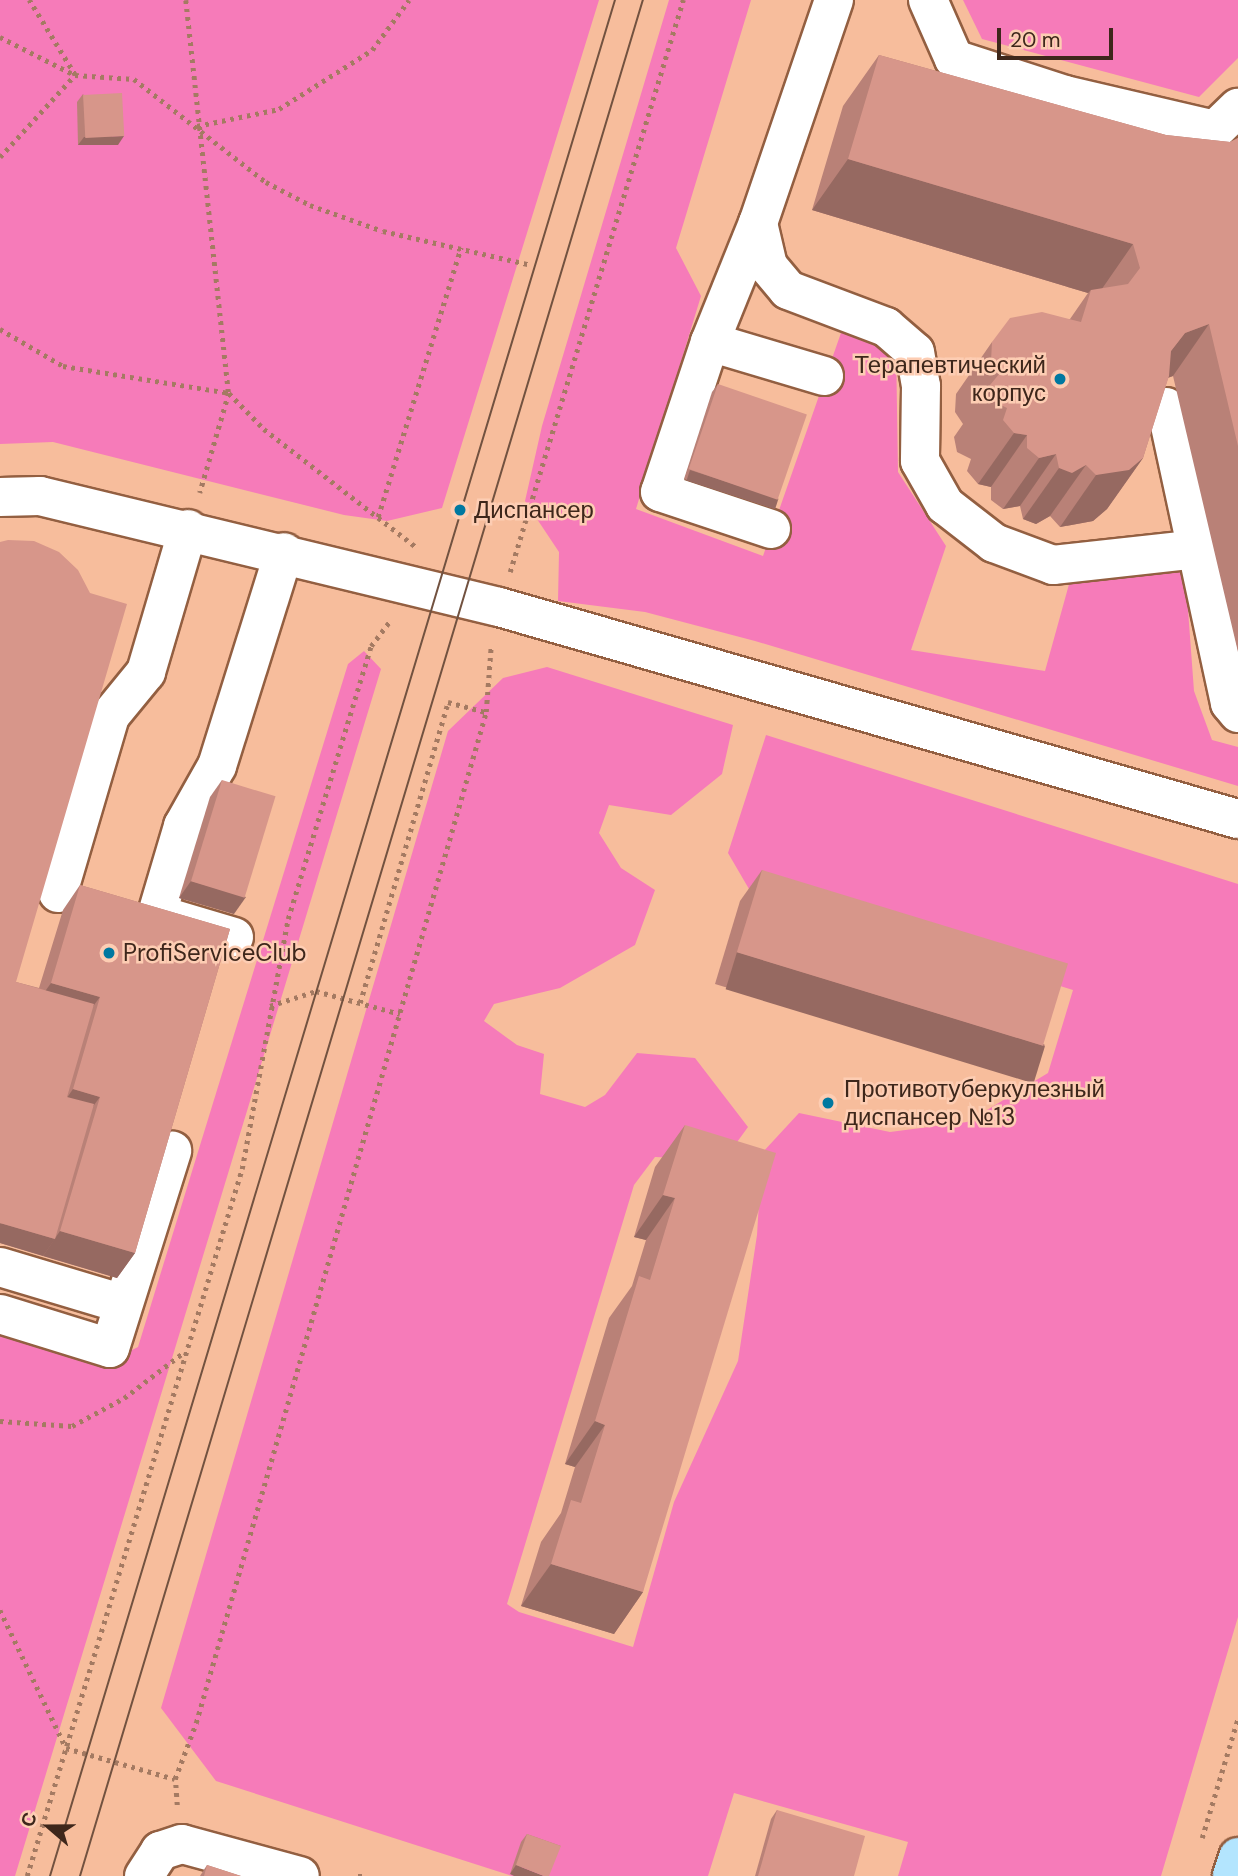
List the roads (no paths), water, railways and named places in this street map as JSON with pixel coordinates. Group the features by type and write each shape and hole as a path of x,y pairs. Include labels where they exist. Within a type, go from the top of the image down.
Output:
{"main road":[{"path":"1232,1876 1238,1857"}],"street":[{"path":"771,529 660,492 710,342 758,223 834,0"},
{"path":"928,0 954,59 1065,94 1215,130 1238,108"},
{"path":"758,223 768,266 788,290 886,327 915,352 921,386 920,461 945,505 994,542 1053,565 1197,549"},
{"path":"710,342 824,376"},
{"path":"1166,407 1230,703 1238,713"},
{"path":"0,497 40,496 284,552 415,586 502,584 1238,819"},
{"path":"58,893 110,716 146,672 188,529"},
{"path":"234,937 157,914 183,826 217,766 284,552"},
{"path":"0,1314 110,1348 172,1151"},
{"path":"0,1267 123,1304"},
{"path":"144,1876 160,1850 182,1844 300,1876"}],"tram line":[{"path":"50,1876 615,0"},
{"path":"80,1876 643,0"}],"place":[{"name":"Терапевтический корпус","path":"1060,379"},
{"name":"Диспансер","path":"460,510"},
{"name":"ProfiServiceClub","path":"109,953"},
{"name":"Противотуберкулезный диспансер №13","path":"828,1103"}]}
